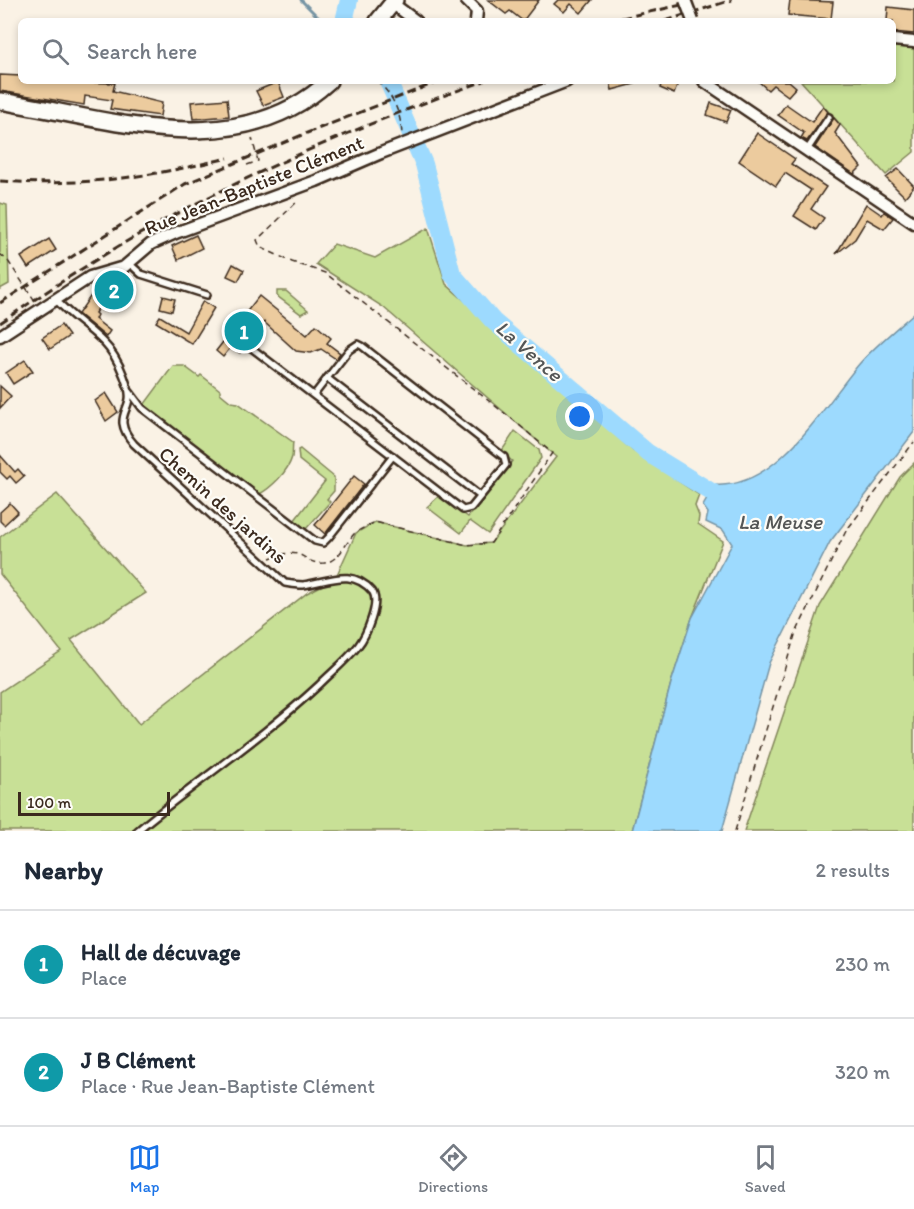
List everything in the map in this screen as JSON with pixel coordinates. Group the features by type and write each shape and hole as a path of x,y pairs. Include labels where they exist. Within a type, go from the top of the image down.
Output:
{"main road":[{"path":"381,18 394,2"},
{"path":"0,101 165,130 205,131 267,118 298,104 325,84"}],"street":[{"path":"466,0 477,11 476,18"},
{"path":"685,0 692,18"},
{"path":"394,2 413,18"},
{"path":"896,40 914,42"},
{"name":"Rue Jean-Baptiste Clément","path":"0,336 90,277 129,263 151,244 178,231 316,182 402,141 429,134 559,84"},
{"path":"708,84 914,224"}],"lane":[{"path":"807,150 829,117"},
{"path":"129,263 141,274 207,295"},
{"path":"55,299 106,342 121,369 130,392 142,408 315,541 323,543 329,537 393,456"},
{"path":"249,346 463,510 471,508 506,465 504,457 358,344 349,350 314,395"},
{"path":"327,378 480,496"},
{"name":"Chemin des jardins","path":"130,392 122,421 123,432 285,583 303,585 335,576 363,584 374,593 375,602 360,644 293,709 137,831"}],"path":[{"path":"379,84 390,94 401,118 402,141"},
{"path":"248,165 258,161 252,138"},
{"path":"263,563 287,552 301,553 312,561 325,563 338,556 356,533 375,522 467,545 491,543 552,453 513,419 324,273 292,262 260,247 257,240 316,182"},
{"path":"0,254 8,261 40,309"},
{"path":"735,831 795,635 846,531 914,442"}],"green space":[{"path":"896,46 914,48 914,152 886,175 804,84 896,84"},
{"path":"0,203 7,205 9,284 0,289"},
{"path":"428,228 446,284 633,451 699,495 695,506 699,516 698,524 723,541 692,618 671,683 632,831 0,831 0,692 61,651 0,574 0,537 57,494 146,593 71,640 139,724 307,593 335,579 356,533 375,522 467,545 491,543 556,457 383,307 316,264 334,244 375,258"},
{"path":"277,291 286,291 308,310 301,314 277,296"},
{"path":"173,366 184,366 199,377 201,375 231,402 238,403 293,442 290,463 283,474 268,488 258,495 144,405"},
{"path":"515,431 539,450 541,458 488,534 470,521 461,533 427,507 439,496 468,517 512,461 501,452"},
{"path":"300,449 334,477 334,491 327,499 330,502 305,530 294,521 325,481 299,460 298,450"},
{"path":"914,463 914,831 744,831 820,606 900,477"}],"water":[{"name":"La Meuse","path":"914,313 914,432 830,542 769,663 722,831 632,831 671,683 692,618 732,544 723,530 706,522 708,513 703,506 715,485 738,483 759,474 779,459 815,421 860,363"}],"building":[{"path":"488,0 539,0 525,18 519,18 510,11 506,14"},
{"path":"558,0 592,0 581,13 571,4 564,12 554,4"},
{"path":"790,0 833,2 831,18 788,15"},
{"path":"888,7 914,10 914,34 896,32 896,18 887,18"},
{"path":"0,75 18,76 18,84 115,84 113,91 162,103 160,116 110,109 112,100 85,96 84,105 0,91"},
{"path":"279,84 284,97 263,105 256,91"},
{"path":"611,84 635,84 612,90"},
{"path":"661,84 678,84 674,94 660,88"},
{"path":"761,84 792,84 796,87 788,96 773,85 768,90"},
{"path":"227,99 229,116 193,119 191,102"},
{"path":"711,103 731,110 726,122 707,115"},
{"path":"786,104 812,122 823,106 828,112 807,141 801,138 804,133 778,115"},
{"path":"834,118 840,125 835,133 861,167 854,174 815,147"},
{"path":"757,133 795,159 791,164 826,187 811,209 824,218 816,230 794,216 811,190 785,173 776,186 739,161"},
{"path":"898,169 914,186 905,197 886,178"},
{"path":"866,204 882,215 884,212 893,218 884,229 867,219 855,239 836,254"},
{"path":"196,235 202,248 178,260 172,246"},
{"path":"49,239 56,250 28,268 21,257"},
{"path":"233,264 244,270 238,281 227,276"},
{"path":"101,285 110,292 95,313 97,315 95,319 110,331 106,337 78,314 97,287"},
{"path":"163,296 175,299 172,311 160,308"},
{"path":"259,296 307,335 316,325 331,338 327,343 340,353 336,359 321,349 311,353 296,351 264,322 240,353 231,347 223,357 216,351"},
{"path":"203,301 214,308 192,344 156,322 160,316 186,332"},
{"path":"61,325 69,336 50,349 42,338"},
{"path":"25,360 33,371 13,384 6,373"},
{"path":"0,386 11,396 0,408"},
{"path":"106,393 118,412 106,421 95,401"},
{"path":"0,455 15,472 18,469 24,476 16,483 10,476 7,479 0,472"},
{"path":"354,476 364,484 325,534 315,525"},
{"path":"10,503 18,512 4,525 0,521 0,512"}],"waterway":[{"path":"301,0 319,18"},
{"name":"La Vence","path":"346,18 349,0"},
{"name":"La Vence","path":"389,84 424,164 452,274 493,321 648,453 731,504"}],"railway":[{"path":"675,18 732,0"},
{"path":"622,18 686,4"},
{"path":"0,303 185,184 432,84"},
{"path":"0,323 115,249 234,184 358,129 476,84"},
{"path":"0,181 59,183 115,179 228,158"}],"place":[{"name":"J B Clément","path":"114,290"},
{"name":"Hall de décuvage","path":"244,331"}]}
